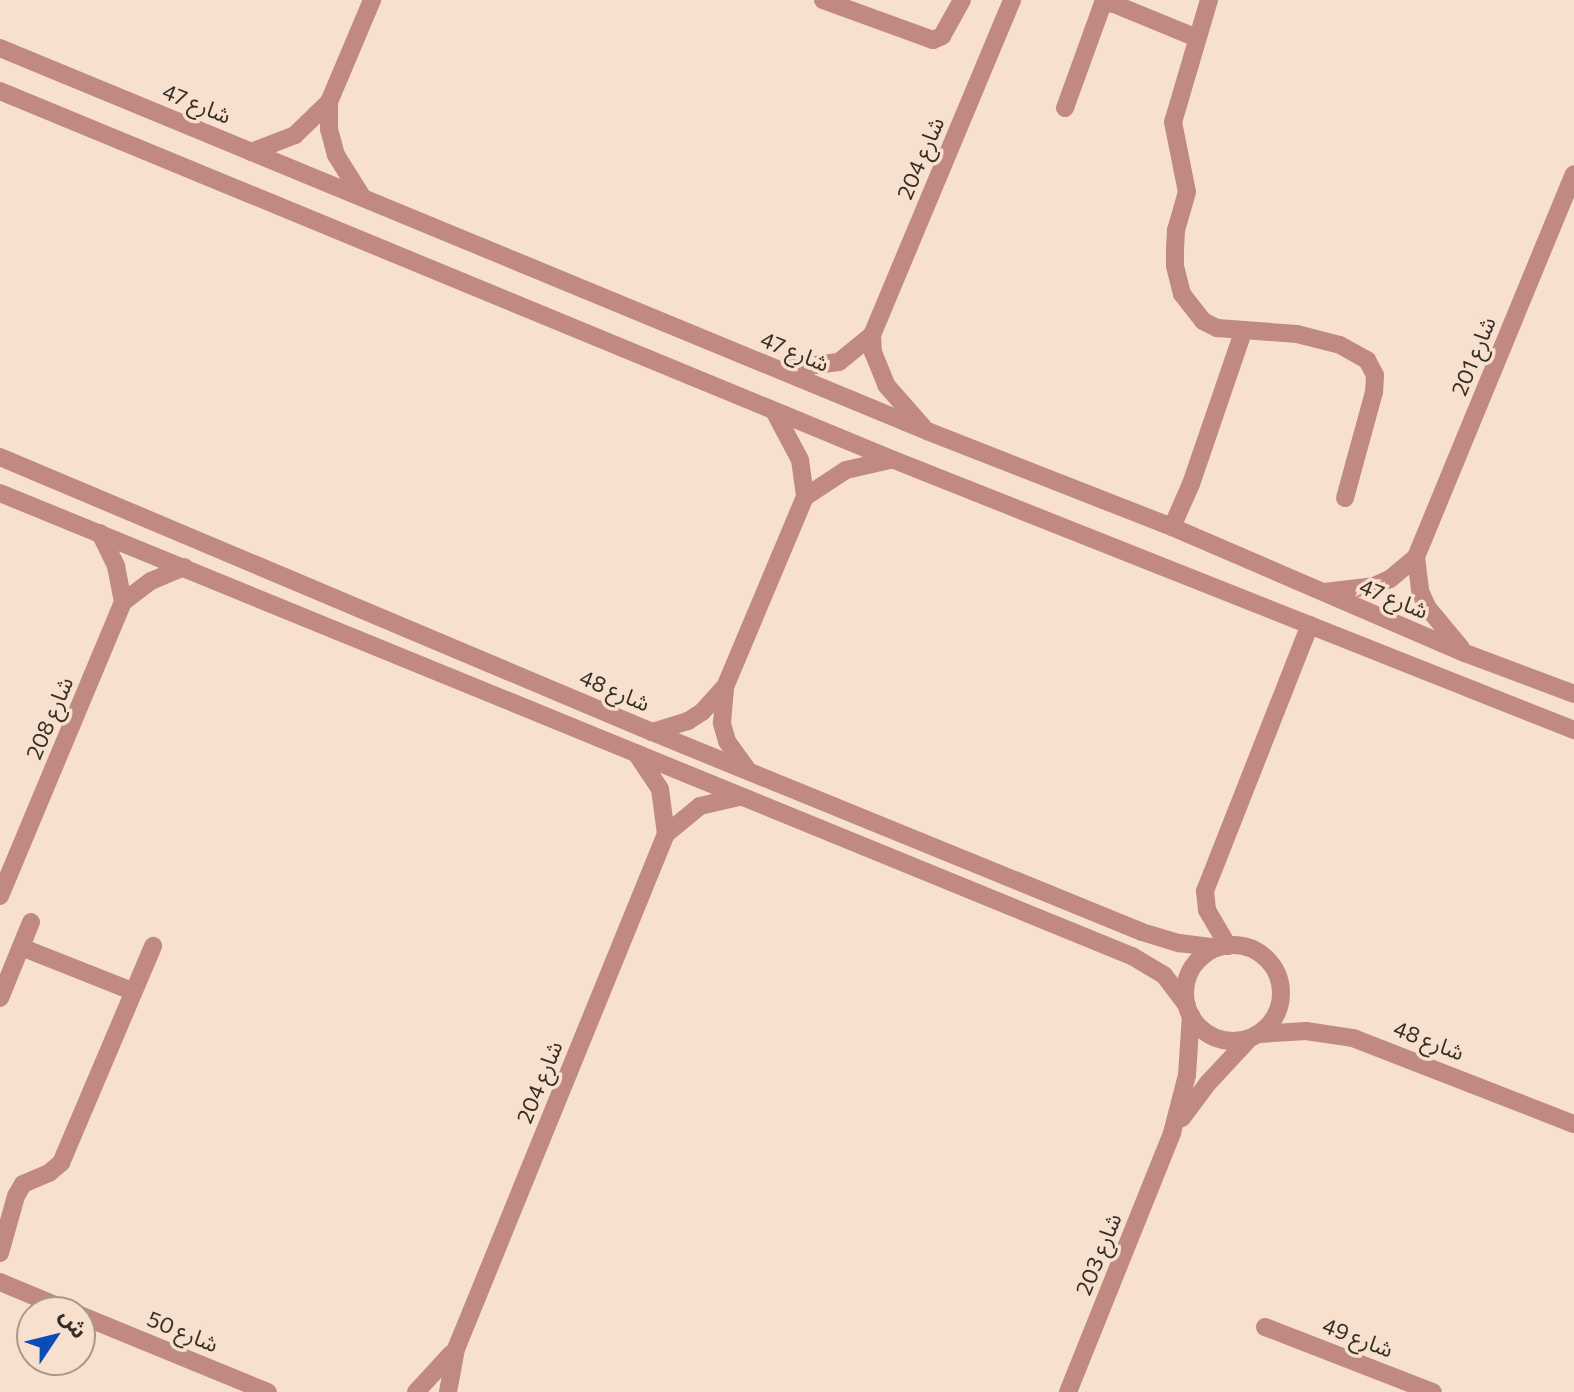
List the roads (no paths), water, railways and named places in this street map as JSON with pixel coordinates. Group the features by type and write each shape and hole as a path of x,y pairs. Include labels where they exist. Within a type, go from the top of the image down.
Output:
{"street":[{"path":"365,199 348,178 336,155 329,129 329,102 372,0"},
{"path":"823,0 933,40 948,28 962,0"},
{"name":"شارع 204","path":"778,369 839,362 872,335 1012,0"},
{"path":"1209,0 1173,122 1187,192 1176,230 1175,266 1182,294 1203,321 1217,328 1297,334 1340,345 1367,360 1375,375 1374,392 1345,498"},
{"path":"1065,108 1103,3 1114,4 1197,38"},
{"name":"شارع 47","path":"0,48 927,431 1172,527 1318,593 1574,694"},
{"path":"0,91 894,460 1574,730"},
{"path":"251,152 295,135 329,102"},
{"name":"شارع 201","path":"1416,557 1574,174"},
{"path":"1172,527 1191,484 1243,332"},
{"path":"872,335 873,352 886,385 927,431"},
{"path":"749,771 727,741 722,723 725,687 805,497 800,460 774,410"},
{"name":"شارع 48","path":"0,457 652,732 1142,932 1179,943 1222,947"},
{"path":"805,497 846,470 894,460"},
{"path":"0,493 1132,956 1164,975 1189,1010 1215,1038 1254,1036 1268,1026 1280,1006 1276,972 1261,954 1222,947 1206,953 1191,970 1187,981 1189,1010"},
{"path":"100,533 116,566 123,602 151,581 184,567"},
{"path":"1318,593 1374,586 1404,569 1416,557"},
{"path":"1416,557 1420,591 1427,607 1465,653"},
{"name":"شارع 208","path":"0,896 123,602"},
{"path":"1222,947 1207,910 1205,891 1310,625"},
{"path":"652,732 688,721 702,712 725,687"},
{"name":"شارع 204","path":"634,752 660,789 666,834"},
{"name":"شارع 204","path":"448,1392 456,1349 666,834 681,818 700,806 722,798 745,797"},
{"path":"0,998 31,922"},
{"path":"0,1253 6,1206 23,1184 49,1173 61,1163 153,946"},
{"path":"21,947 132,991"},
{"name":"شارع 203","path":"1068,1392 1172,1133 1187,1075 1189,1010"},
{"name":"شارع 48","path":"1254,1036 1306,1031 1353,1038 1574,1124"},
{"name":"شارع 203","path":"1172,1133 1208,1083 1254,1036"},
{"path":"0,1282 34,1296"},
{"name":"شارع 50","path":"96,1322 268,1392"},
{"name":"شارع 49","path":"1265,1327 1433,1392"},
{"name":"شارع 204","path":"416,1392 456,1349"}]}
